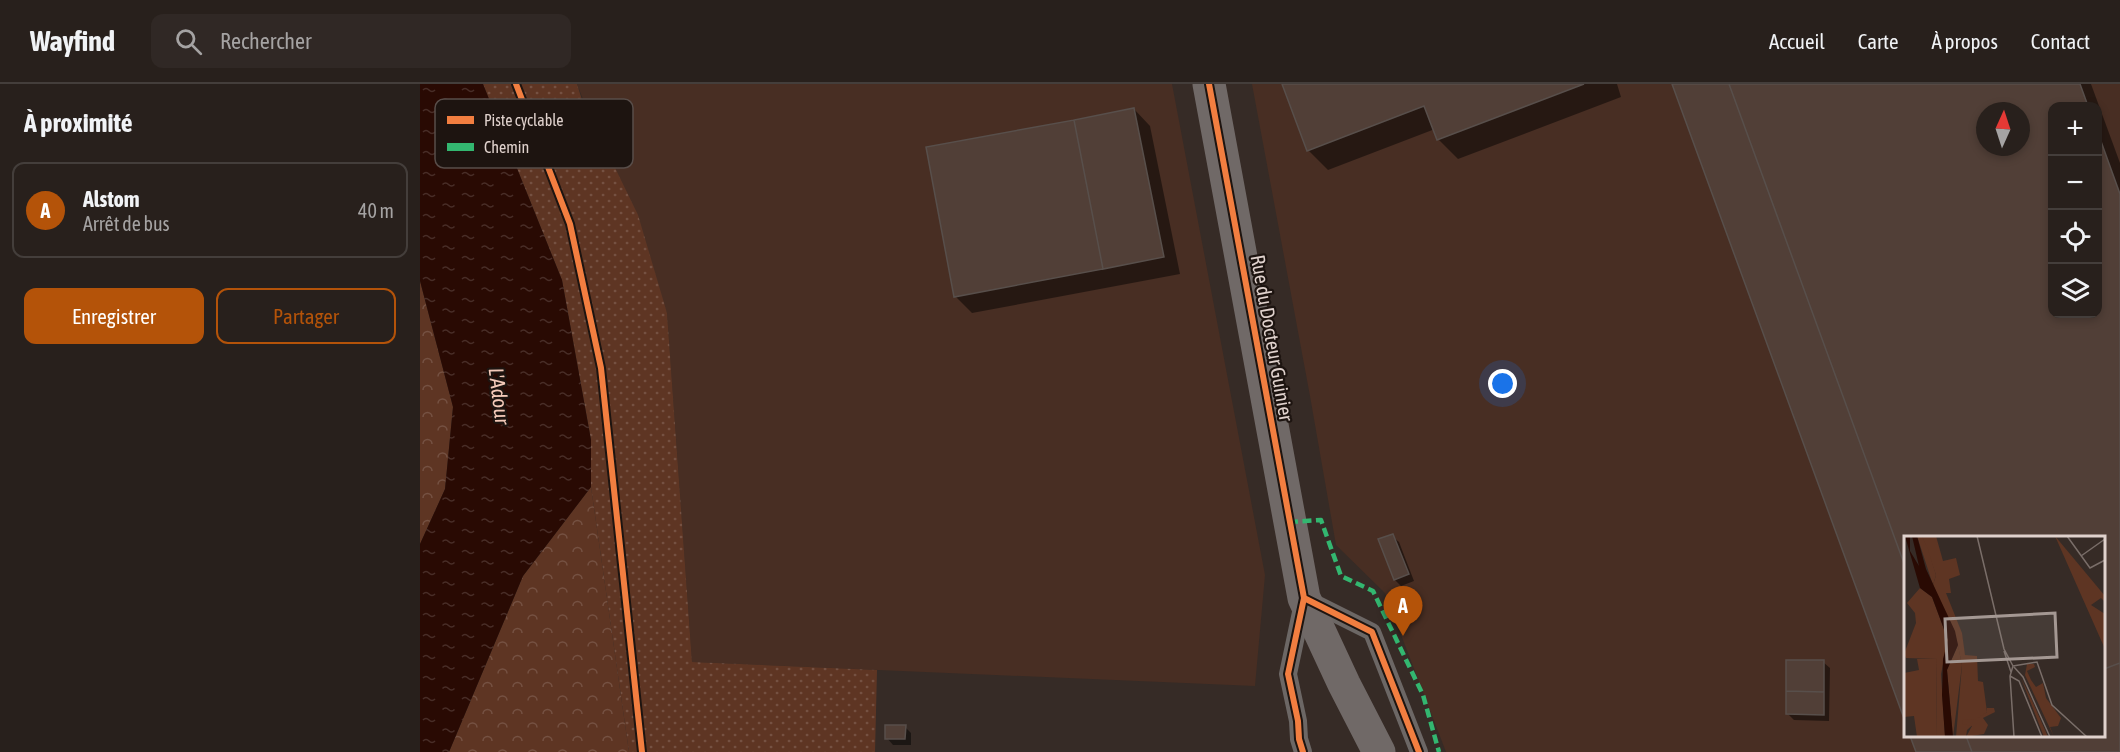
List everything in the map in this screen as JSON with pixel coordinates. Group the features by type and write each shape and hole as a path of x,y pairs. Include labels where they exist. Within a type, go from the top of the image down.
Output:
{"main road":[{"name":"Rue du Docteur Guinier","path":"1209,84 1304,598 1379,752"}],"lane":[{"path":"1304,752 1299,738 1298,721 1288,674 1304,598 1372,632 1419,752"}],"shaded area":[{"path":"577,84 1172,84 1265,575 1255,686 692,662 667,313 610,168 633,168 633,99 583,99"},
{"path":"1252,84 2120,84 2120,752 1446,752 1385,593 1336,545"}],"green space":[{"path":"483,84 577,84 582,99 489,99"},
{"path":"517,168 615,168 638,215 667,313 692,662 877,670 875,752 629,752 591,487 591,440 562,280"},
{"path":"420,281 453,407 445,489 420,544"},
{"path":"591,487 629,752 449,752 523,576"}],"water":[{"name":"L'Adour","path":"420,84 483,84 489,99 435,99 435,168 517,168 562,280 591,440 591,487 523,576 449,752 420,752 420,544 445,489 453,407 420,281"}],"building":[{"path":"1282,84 1584,84 1437,140 1424,106 1307,151"},
{"path":"1672,84 1729,84 1904,564 1904,719"},
{"path":"1729,84 2080,84 2087,102 2048,102 2048,318 2102,318 2102,144 2120,194 2120,663 2105,669 2105,536 1904,536 1904,564"},
{"path":"1134,108 1164,257 1103,269 1074,120"},
{"path":"1074,120 1103,269 954,297 926,147"},
{"path":"1393,534 1409,574 1394,580 1378,539"},
{"path":"1786,660 1824,660 1824,692 1786,691"},
{"path":"2120,663 2120,752 1972,752 1966,737 2105,737 2105,669"},
{"path":"1786,691 1824,692 1824,715 1786,714"},
{"path":"885,725 906,725 905,739 885,739"},
{"path":"1910,737 1966,737 1972,752 1916,752"}],"marked path":[{"path":"1289,522 1321,520 1341,576 1373,591 1423,695 1439,752"}],"cycle path":[{"path":"516,84 522,99"},
{"path":"1209,84 1304,598 1288,674 1303,752"},
{"path":"548,168 570,224 601,368 642,752"},
{"path":"1304,598 1372,632 1419,752"}],"place":[{"name":"Alstom","path":"1403,636"}]}
